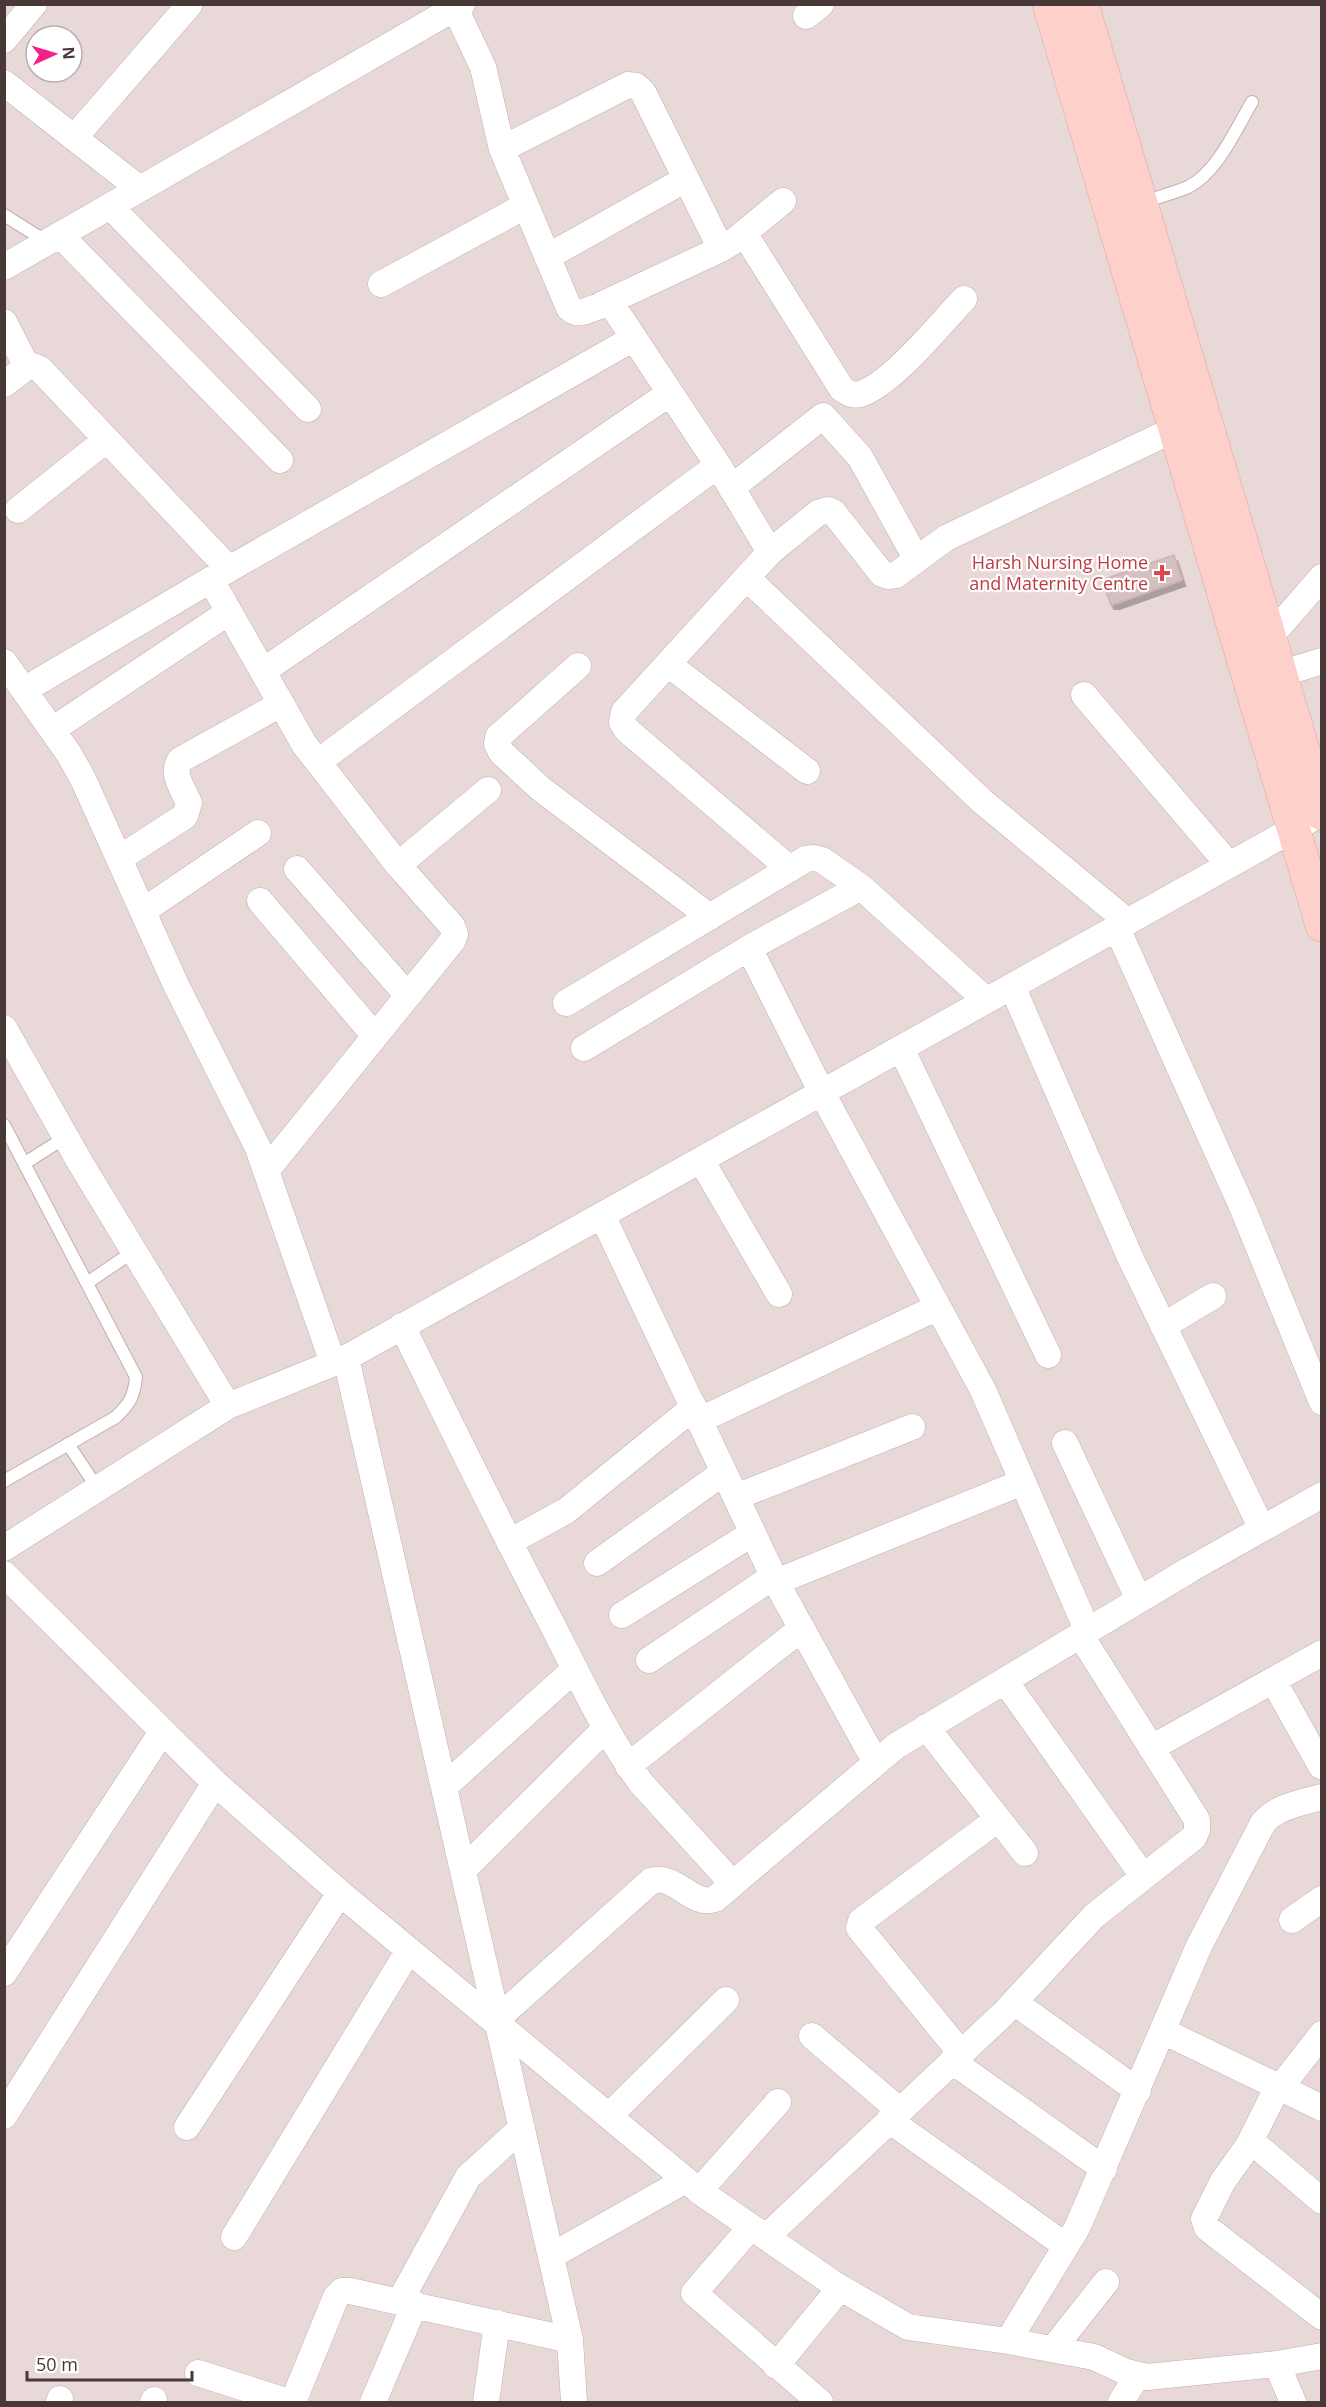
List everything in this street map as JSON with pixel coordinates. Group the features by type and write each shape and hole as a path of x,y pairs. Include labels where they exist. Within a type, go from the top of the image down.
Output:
{"street":[{"path":"4,40 34,4"},
{"path":"74,138 190,4"},
{"path":"4,1548 228,1406 340,1360 402,1326 1229,865 1289,817 1320,803 1269,638 1202,466 1175,429 1052,14 1083,5 1139,203 1202,466 1289,817 1322,925"},
{"path":"4,267 457,6 483,67 502,149 569,308 574,312 582,313 603,304 721,249 783,201"},
{"path":"4,83 140,189"},
{"path":"502,149 628,85 636,86 643,92 721,249"},
{"path":"547,257 686,179"},
{"path":"110,206 308,409"},
{"path":"381,284 525,206"},
{"path":"744,233 842,389 849,394 858,395 889,378 964,299"},
{"path":"53,239 280,460"},
{"path":"603,304 609,304 614,308 718,465 770,552"},
{"path":"4,322 27,367"},
{"path":"24,690 634,338"},
{"path":"4,384 27,367 33,366 40,369 106,440 220,575 229,612 304,744 398,865 452,926 455,934 453,940 266,1171"},
{"path":"263,671 670,393"},
{"path":"731,488 823,416 860,457 917,560"},
{"path":"790,869 627,730 622,722 624,712 770,552 818,513 828,510 834,513 882,574 896,575 955,533 1175,429"},
{"path":"18,510 106,440"},
{"path":"318,762 718,465"},
{"path":"1269,638 1322,577"},
{"path":"747,578 984,802 1122,925 1322,1402"},
{"path":"52,730 229,612"},
{"path":"1280,674 1322,660"},
{"path":"4,662 83,779 176,985 244,1119 340,1360 444,1786 570,2340 574,2403"},
{"path":"668,664 807,771"},
{"path":"578,666 498,737 497,744 501,752 541,789 710,917"},
{"path":"1084,695 1229,865"},
{"path":"120,858 185,816 189,803 176,774 176,766 180,760 281,704"},
{"path":"398,865 488,790"},
{"path":"143,911 258,833"},
{"path":"566,1003 806,859 814,858 822,860 861,888 986,1000"},
{"path":"297,869 408,996"},
{"path":"584,1048 749,948 861,888"},
{"path":"260,901 375,1036"},
{"path":"749,948 822,1092 982,1390 1023,1482 1085,1634 1151,1748 1197,1821 1194,1837 1094,1916 1014,2002 956,2057 693,2293 820,2403"},
{"path":"1012,986 1130,1257 1262,1529"},
{"path":"4,1028 66,1137 228,1406"},
{"path":"901,1048 1048,1355"},
{"path":"700,1160 779,1294"},
{"path":"602,1215 775,1579 875,1761"},
{"path":"1163,1326 1213,1296"},
{"path":"509,1542 566,1511 697,1413 938,1307"},
{"path":"402,1326 509,1542 628,1766 733,1884"},
{"path":"736,1497 912,1427"},
{"path":"1065,1443 1140,1600"},
{"path":"597,1563 724,1472"},
{"path":"649,1660 775,1579 1023,1482"},
{"path":"497,2020 651,1881 667,1880 701,1900 715,1899 875,1761 926,1727 1322,1495"},
{"path":"622,1615 753,1533"},
{"path":"4,1574 215,1783 340,1893 497,2020 692,2186 840,2288 908,2327 1008,2341 1101,2359 1137,2376 1147,2377 1277,2364 1322,2356"},
{"path":"628,1766 802,1628"},
{"path":"1151,1748 1322,1653"},
{"path":"444,1786 575,1669"},
{"path":"1273,1680 1321,1766"},
{"path":"1005,1681 1143,1876"},
{"path":"926,1727 1025,1853"},
{"path":"463,1870 606,1728"},
{"path":"4,1973 162,1732"},
{"path":"4,2116 215,1783"},
{"path":"1008,2341 1077,2228 1199,1946 1263,1823 1269,1816 1281,1809 1322,1797"},
{"path":"998,1819 861,1921 859,1928 956,2057 1104,2169"},
{"path":"187,2127 340,1893"},
{"path":"1292,1920 1322,1899"},
{"path":"234,2237 409,1950"},
{"path":"609,2116 726,2000"},
{"path":"1014,2002 1138,2091"},
{"path":"1163,2031 1322,2108"},
{"path":"1322,2034 1272,2098 1251,2141 1222,2181 1204,2219 1204,2223 1322,2317"},
{"path":"812,2036 894,2115 1066,2246"},
{"path":"551,2256 692,2186 778,2102"},
{"path":"372,2403 407,2303 468,2177 522,2128"},
{"path":"1251,2141 1322,2201"},
{"path":"1053,2349 1106,2282"},
{"path":"776,2366 840,2288"},
{"path":"198,2373 291,2403 336,2297 342,2291 407,2303 570,2340"},
{"path":"486,2403 497,2323"},
{"path":"1277,2364 1293,2403"},
{"path":"1121,2403 1137,2376"}],"lane":[{"path":"1139,203 1188,186 1202,177 1213,165 1252,102"},
{"path":"4,215 53,239"},
{"path":"4,1125 136,1377 135,1393 128,1405 116,1417 4,1481"},
{"path":"25,1163 66,1137"},
{"path":"87,1283 134,1251"},
{"path":"68,1444 98,1489"}],"shaded area":[{"path":"5,5 1321,5 1321,2402 5,2402"}],"building":[{"path":"1174,555 1182,580 1111,605 1102,580"}],"place":[{"name":"Harsh Nursing Home and Maternity Centre","path":"1162,573"}]}
